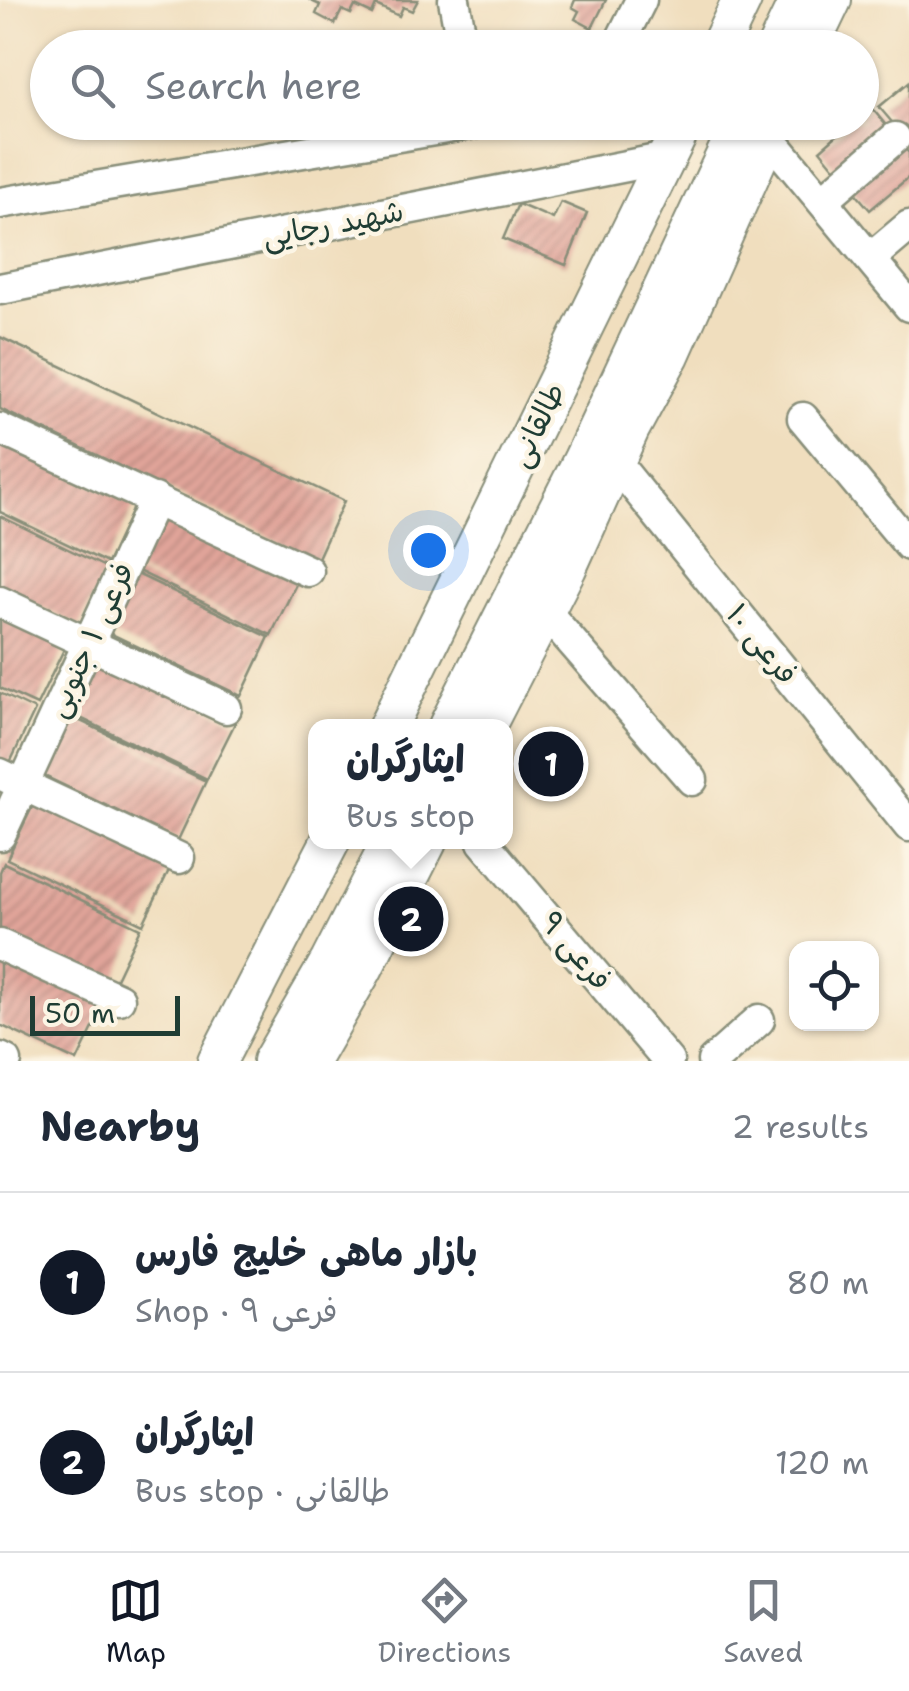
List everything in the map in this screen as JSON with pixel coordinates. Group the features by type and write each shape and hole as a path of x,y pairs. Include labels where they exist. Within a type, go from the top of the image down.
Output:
{"main road":[{"path":"728,30 742,0"},
{"path":"785,30 799,0"},
{"path":"818,30 832,0"},
{"name":"طالقانی","path":"391,719 676,140"},
{"name":"طالقانی","path":"452,719 583,459 754,140"},
{"path":"490,719 670,355 756,140"},
{"path":"217,1061 326,849"},
{"path":"272,1061 317,984 386,849"},
{"path":"310,1061 363,969 423,849"},
{"path":"317,984 399,897"}],"street":[{"path":"454,0 460,30"},
{"path":"626,30 640,0"},
{"path":"822,202 896,138"},
{"path":"0,203 377,140"},
{"path":"772,140 909,306"},
{"name":"شهید رجایی","path":"0,288 667,158"},
{"path":"870,259 909,226"},
{"path":"803,418 909,545"},
{"path":"0,429 308,571"},
{"name":"فرعی ۱۰","path":"615,462 909,826"},
{"name":"فرعی ۱ جنوبی","path":"0,835 11,780 88,644 155,499"},
{"path":"0,602 226,708"},
{"path":"545,611 692,780"},
{"path":"11,780 180,858"},
{"name":"فرعی ۹","path":"489,849 668,1061"},
{"path":"0,945 119,999"},
{"path":"713,1061 760,1020"}],"building":[{"path":"309,0 418,0 412,11 403,7 399,16 376,5 372,14 355,6 351,14 342,10 335,24 316,14 320,5"},
{"path":"575,0 606,0 592,28 575,19 579,11 572,7"},
{"path":"909,82 909,130 903,135 879,107"},
{"path":"879,117 894,135 843,178 820,150 831,140 879,140"},
{"path":"897,139 909,153 909,177 870,210 846,182"},
{"path":"561,202 587,213 566,265 503,239 518,204 553,219"},
{"path":"0,337 344,501 317,560 0,409"},
{"path":"0,440 135,504 107,563 0,512"},
{"path":"164,512 300,576 271,635 136,570"},
{"path":"0,516 107,568 79,626 0,588"},
{"path":"133,572 269,637 241,696 105,631"},
{"path":"0,616 65,647 37,705 0,688"},
{"path":"99,656 236,721 207,779 72,714"},
{"path":"0,693 35,710 7,769 0,765"},
{"path":"70,716 206,781 178,840 42,775"},
{"path":"35,801 171,866 143,924 7,859"},
{"path":"4,863 140,928 112,987 0,933 0,872"},
{"path":"0,954 105,1003 77,1061 0,1025"}],"place":[{"name":"بازار ماهی خلیج فارس","path":"551,764"},
{"name":"ایثارگران","path":"411,919"}]}
